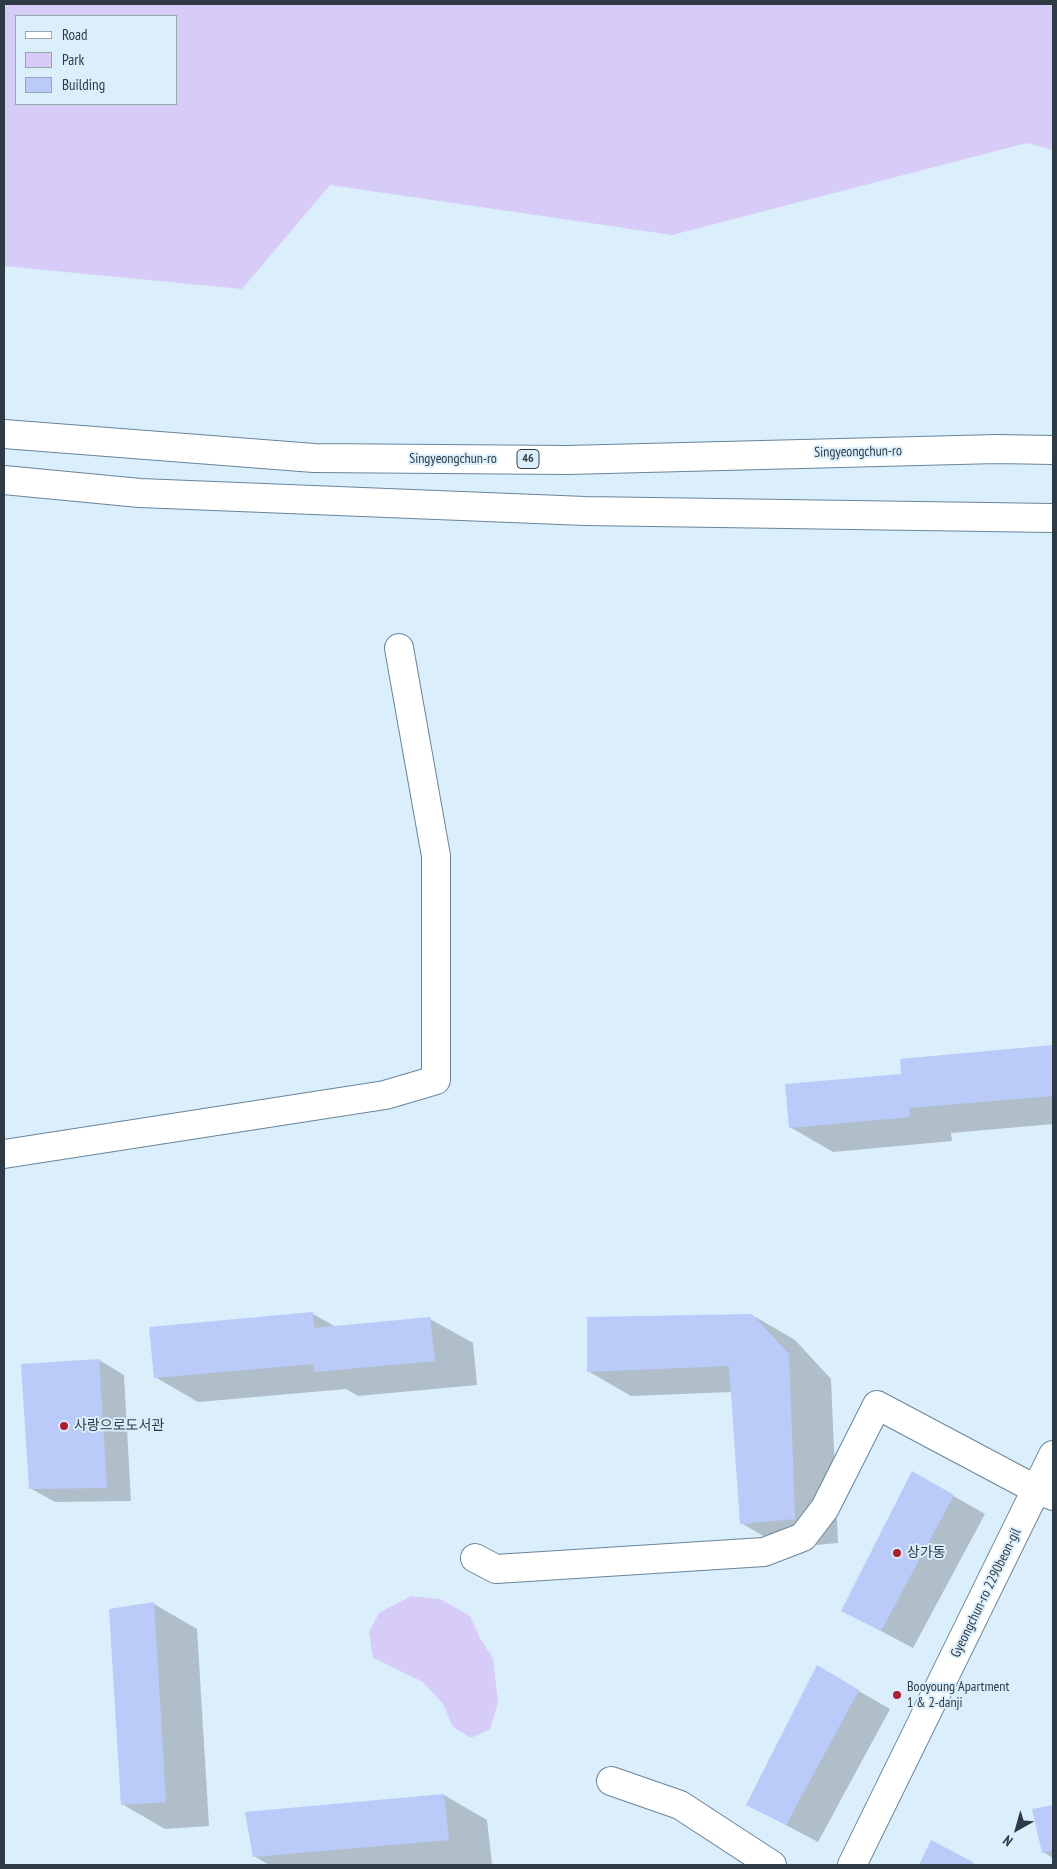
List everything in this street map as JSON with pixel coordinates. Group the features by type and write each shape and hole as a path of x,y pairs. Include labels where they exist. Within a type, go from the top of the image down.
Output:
{"main road":[{"name":"Singyeongchun-ro","path":"4,434 314,458 566,460 997,449 1053,450"},
{"path":"4,480 140,493 585,511 1053,518"},
{"path":"4,1154 385,1095 436,1080 436,856 399,648"},
{"path":"475,1558 496,1570 764,1552 803,1536 825,1508 877,1405 1045,1493"},
{"name":"Gyeongchun-ro 2290beon-gil","path":"852,1865 1045,1493 1053,1455"},
{"path":"611,1781 680,1805 772,1865"}],"green space":[{"path":"4,4 1053,4 1053,150 1027,143 672,235 330,185 242,289 4,266"},
{"path":"411,1596 440,1599 470,1616 481,1640 493,1658 498,1703 490,1729 471,1738 453,1727 443,1704 423,1682 373,1658 369,1632 379,1613"}],"building":[{"path":"1053,1045 1053,1096 909,1108 910,1117 789,1128 785,1084 901,1074 900,1059"},
{"path":"313,1312 314,1328 430,1317 435,1361 314,1372 313,1364 154,1378 149,1327"},
{"path":"752,1314 789,1354 795,1519 740,1524 729,1366 587,1372 587,1317"},
{"name":"사랑으로도서관","path":"99,1359 107,1488 29,1489 21,1364"},
{"name":"상가동","path":"912,1471 954,1495 881,1631 841,1611"},
{"path":"154,1602 166,1802 121,1805 109,1609"},
{"path":"817,1665 859,1690 786,1825 746,1805"},
{"path":"444,1794 449,1840 253,1857 245,1812"},
{"path":"1053,1805 1053,1850 1042,1853 1032,1809"},
{"path":"931,1840 973,1862 971,1865 919,1865"}],"place":[{"name":"사랑으로도서관","path":"64,1426"},
{"name":"상가동","path":"897,1553"},
{"name":"Booyoung Apartment 1 & 2-danji","path":"897,1695"}]}
